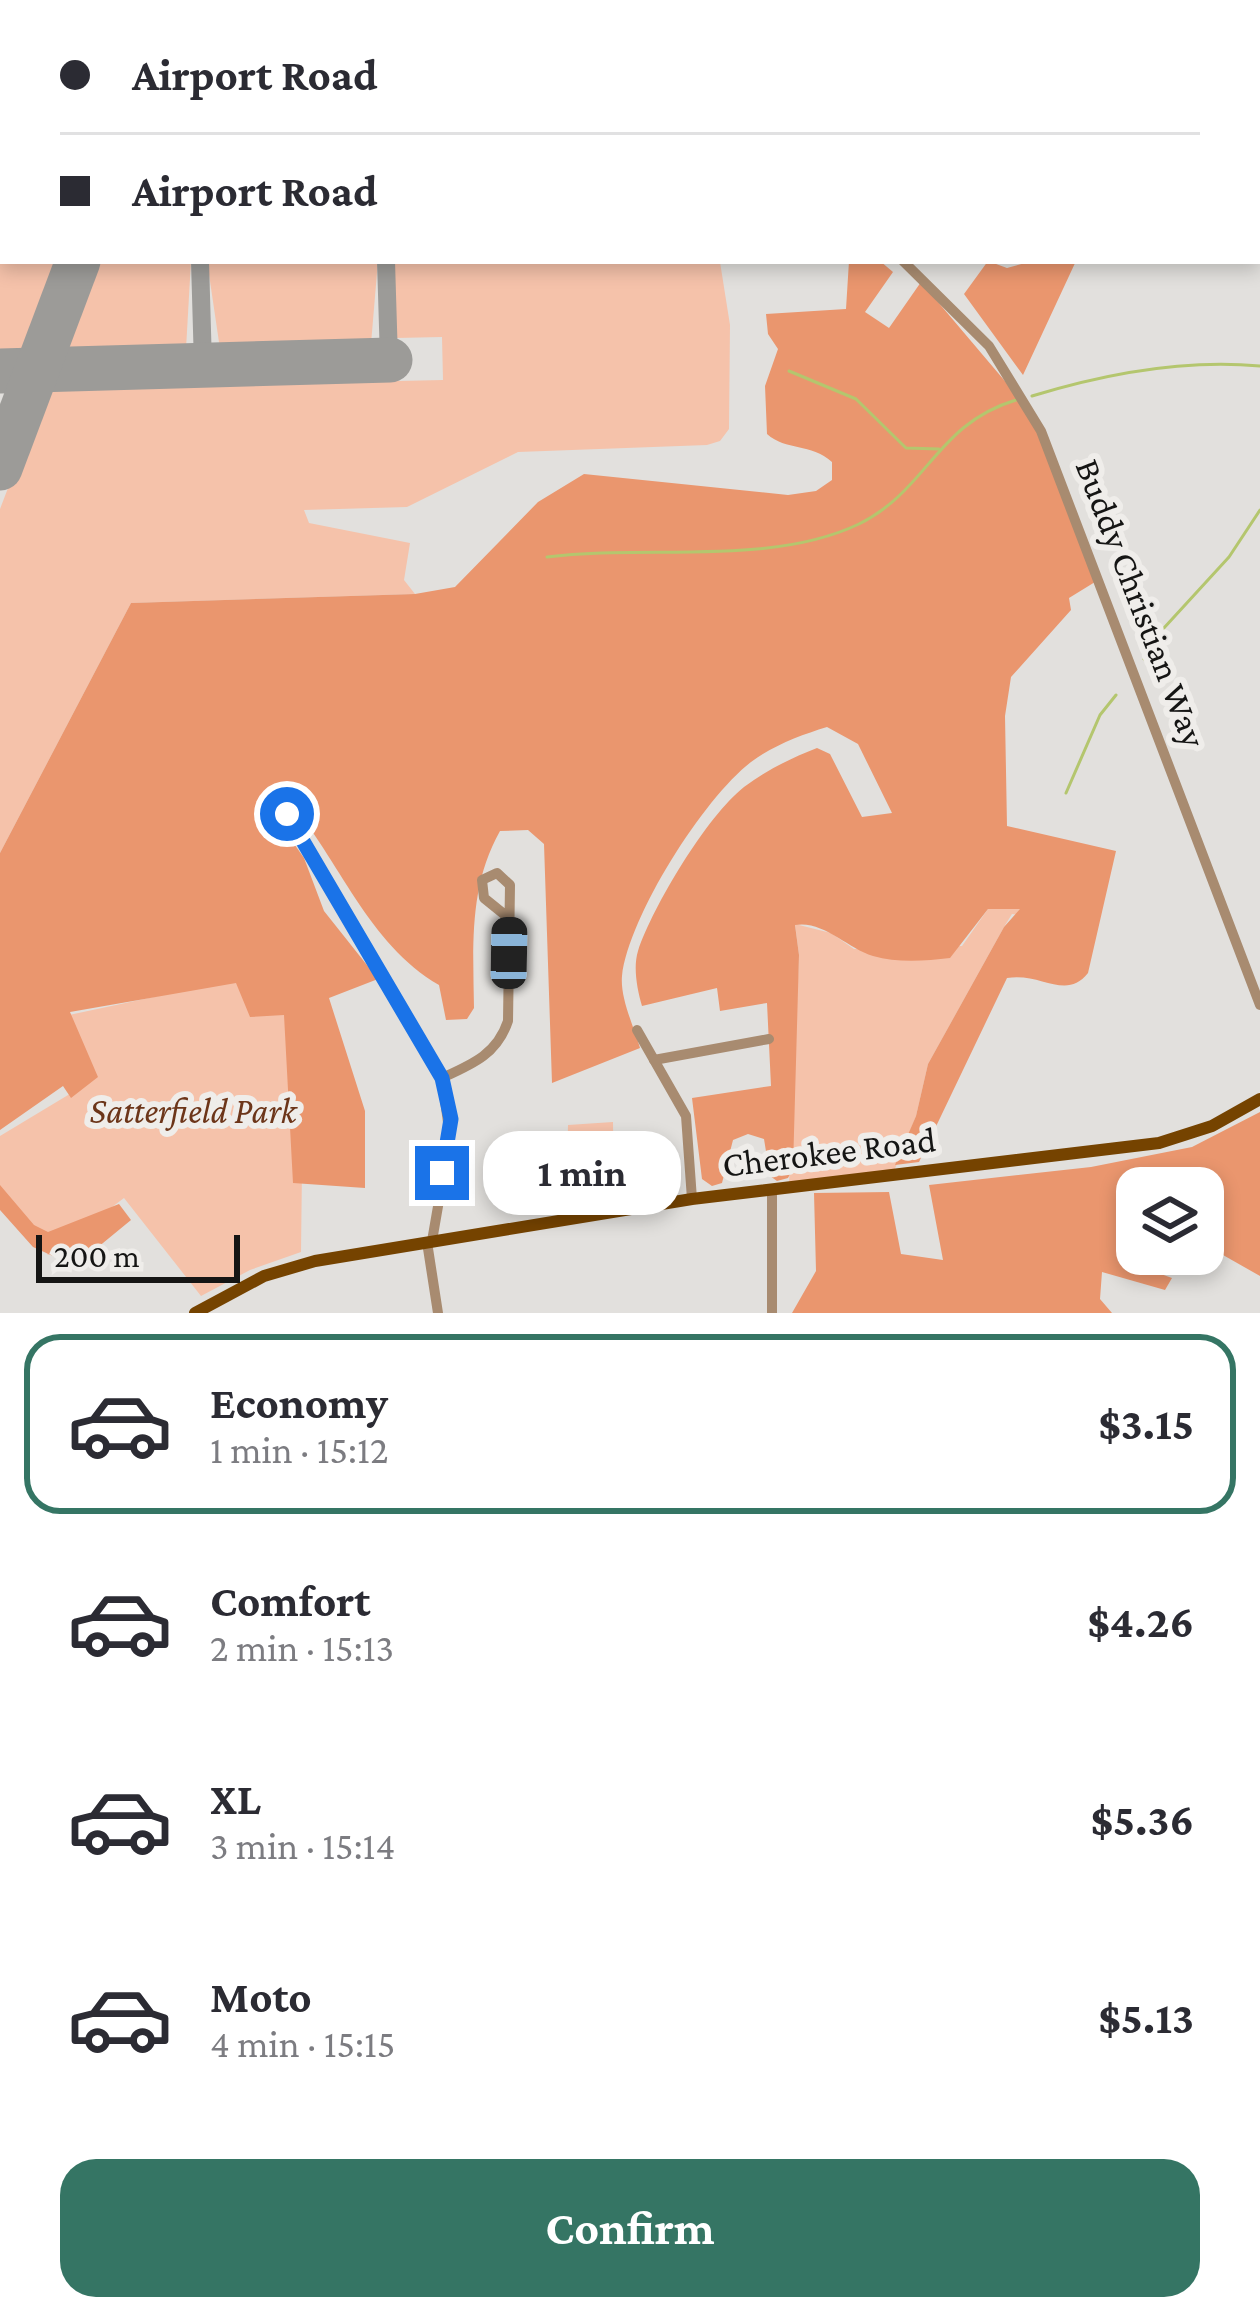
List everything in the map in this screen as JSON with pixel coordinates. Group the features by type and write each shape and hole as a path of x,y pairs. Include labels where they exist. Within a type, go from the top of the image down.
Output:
{"main road":[{"name":"Cherokee Road","path":"195,1313 264,1276 315,1261 692,1199 1159,1143 1212,1126 1260,1099"}],"street":[{"name":"Buddy Christian Way","path":"906,264 989,346 1041,430 1260,1005"},
{"path":"287,814 442,1078 450,1136 429,1242 439,1313"},
{"path":"442,1078 479,1061 501,1042 508,1021 510,919"},
{"path":"637,1030 686,1116 692,1199"},
{"path":"654,1060 769,1039"},
{"path":"772,1189 772,1313"}],"green space":[{"path":"0,264 61,264 25,355 0,355"},
{"path":"93,264 191,264 186,349 59,354"},
{"path":"207,264 378,264 371,344 220,349"},
{"path":"394,264 720,264 730,325 729,429 720,441 707,445 518,452 407,507 304,510 309,523 410,543 404,580 415,594 131,603 0,853 0,509 47,386 397,376 398,381 443,380 442,337 396,338"},
{"path":"1012,905 1021,909 1019,915 1012,914 1004,927 928,1064 916,1116 894,1171 789,1183 799,955 795,924 831,933 854,949 962,946 988,909"},
{"name":"Satterfield Park","path":"238,979 304,1002 301,1252 250,1270 201,1296 124,1198 48,1255 0,1193 0,1136 88,1083 55,1018"},
{"path":"613,1122 614,1199 566,1207 568,1125"}],"shaded area":[{"path":"849,264 884,264 893,272 865,312 889,328 921,282 1015,393 1046,447 1095,582 1069,598 1071,610 1011,677 1005,716 1007,826 1116,851 1088,973 1071,985 1007,978 919,1162 895,1165 916,1116 928,1064 1004,927 1020,909 988,909 950,958 931,960 873,956 815,927 795,925 799,955 793,1168 788,1178 777,1181 770,1176 764,1139 748,1134 733,1140 722,1183 712,1186 702,1179 692,1098 771,1086 767,1003 720,1011 717,988 642,1006 639,992 637,957 656,910 714,819 744,787 817,748 830,754 862,817 892,813 858,744 827,727 751,762 712,803 671,860 638,922 622,976 625,1003 640,1048 552,1083 544,844 528,830 500,831 478,895 474,1008 467,1019 446,1020 439,985 392,947 373,924 288,800 277,803 278,821 304,858 324,911 378,979 329,998 365,1111 365,1188 293,1183 284,1015 250,1017 236,983 70,1012 98,1077 71,1098 63,1086 0,1130 0,853 131,603 415,594 455,587 538,502 584,474 788,495 816,491 832,480 832,462 767,434 765,386 778,349 768,334 766,314 846,309"},
{"path":"986,264 1007,268 1075,264 1023,375 964,294"},
{"path":"1260,1112 1260,1276 1224,1256 1224,1167 1116,1167 1116,1275 1164,1275 1172,1278 1165,1290 1102,1272 1100,1299 1112,1313 792,1313 816,1271 814,1193 889,1192 901,1254 943,1260 929,1185 1091,1167 1192,1147"},
{"path":"0,1185 34,1225 48,1232 119,1204 131,1220 75,1266 33,1247 0,1210"}],"waterway":[{"path":"1032,396 1145,370 1260,366"},
{"path":"789,371 856,399 906,448 939,449"},
{"path":"547,557 747,550 824,537 882,510 967,425 1016,400"},
{"path":"1144,659 1152,641 1229,557 1260,510"},
{"path":"1066,793 1100,715 1116,695"}],"taxiway":[{"path":"200,264 203,365"},
{"path":"386,264 389,360"}],"runway":[{"path":"0,468 77,264"},
{"path":"0,371 390,360"}],"route":[{"path":"287,814 442,1078 451,1119 442,1173"}]}
